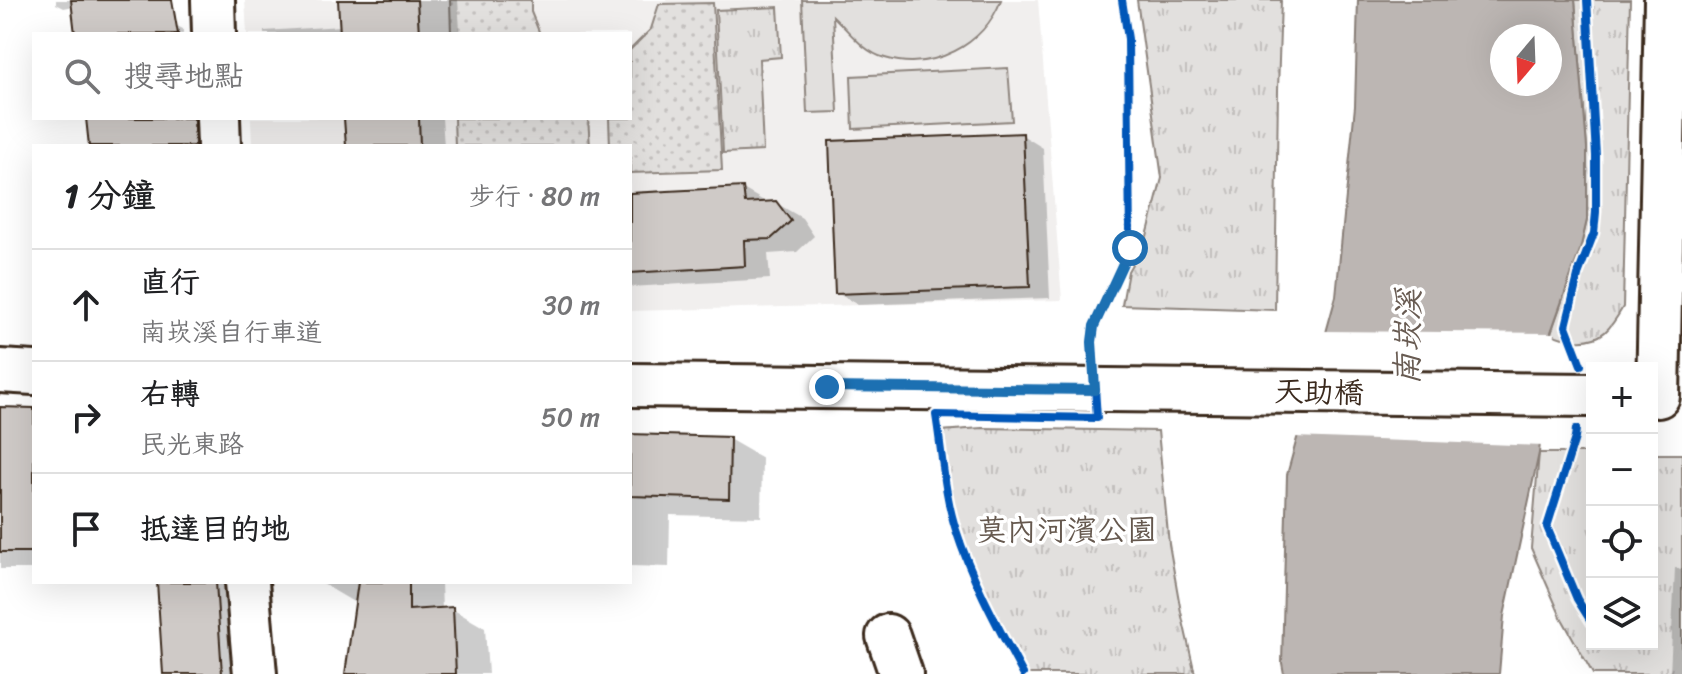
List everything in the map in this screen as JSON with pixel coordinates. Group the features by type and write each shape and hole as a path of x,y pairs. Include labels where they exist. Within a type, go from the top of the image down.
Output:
{"street":[{"path":"213,0 214,32"},
{"path":"1664,396 1666,0"},
{"path":"218,120 219,144"},
{"path":"0,371 32,373"},
{"name":"天助橋","path":"632,385 1572,395"},
{"path":"247,584 255,674"}],"shaded area":[{"path":"245,0 1038,0 1062,300 632,311 632,144 252,144 251,120 632,120 632,32 247,32"}],"green space":[{"path":"450,0 531,0 531,12 539,32 451,32"},
{"path":"802,0 1001,0 993,16 969,42 938,58 921,61 903,61 877,55 863,46 833,16 838,112 807,113"},
{"path":"1137,0 1281,0 1275,310 1122,305 1128,271 1146,240 1162,178"},
{"path":"1575,0 1630,0 1623,307 1605,332 1585,340 1566,339 1551,333 1580,250 1587,220 1587,148"},
{"path":"713,3 722,170 632,173 632,144 610,144 609,120 632,120 632,48 651,29 659,4"},
{"path":"778,7 781,57 759,59 763,151 723,153 716,10"},
{"path":"1008,68 1012,121 853,129 851,76"},
{"path":"454,120 588,120 590,144 455,144"},
{"name":"莫內河濱公園","path":"982,428 1158,431 1169,544 1195,674 1026,674 987,600 958,525 940,431"},
{"path":"1539,453 1586,453 1586,650 1658,650 1658,454 1682,454 1682,674 1593,674 1561,617 1531,548"}],"water":[{"name":"南崁溪","path":"1358,0 1575,0 1587,148 1587,220 1580,250 1551,332 1539,453 1504,616 1499,674 1284,674 1287,475 1336,296 1355,106"}],"pier":[{"path":"1322,331 1555,333 1544,446 1294,437"}],"building":[{"path":"71,0 172,0 178,32 75,32"},
{"path":"338,0 417,0 419,32 340,32"},
{"path":"86,120 194,120 195,144 89,144"},
{"path":"344,120 419,120 420,144 346,144"},
{"path":"1023,133 1030,287 835,294 829,141"},
{"path":"743,187 745,203 776,201 791,221 771,239 744,240 745,266 632,273 632,193"},
{"path":"0,407 32,408 32,552 0,552"},
{"path":"632,434 730,437 729,499 632,496"},
{"path":"157,584 216,584 222,674 163,674"},
{"path":"358,584 409,584 409,610 453,607 456,674 345,674"}],"cycle path":[{"path":"1023,674 962,549 946,487 936,415 1097,418 1092,342 1094,326 1130,248 1128,39 1122,0"},
{"path":"1581,365 1566,326 1579,272 1594,233 1596,212 1587,0"},
{"path":"1576,429 1547,527 1586,613"}],"route":[{"path":"827,387 1095,390 1094,326 1130,248"}]}
